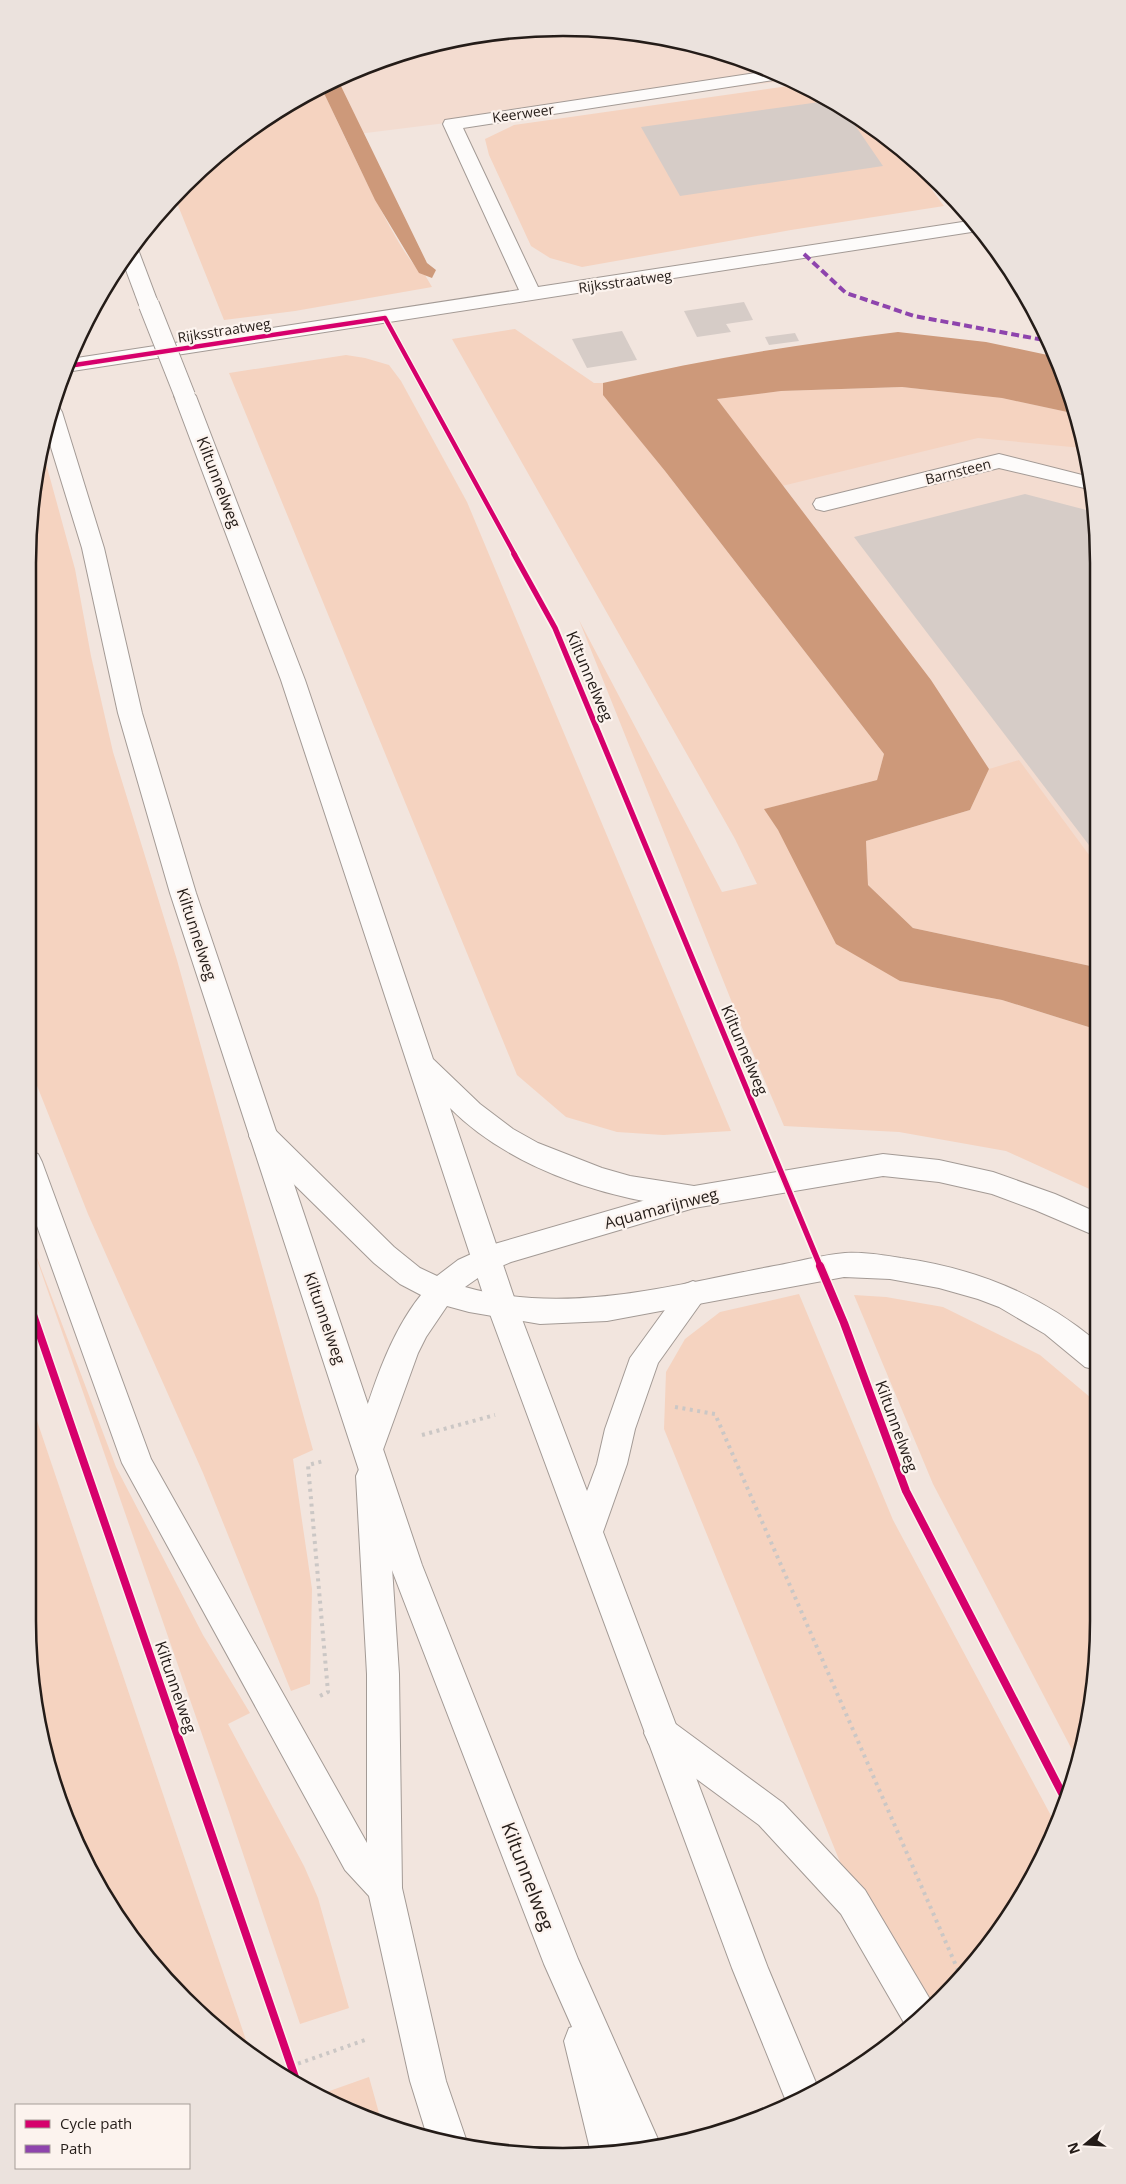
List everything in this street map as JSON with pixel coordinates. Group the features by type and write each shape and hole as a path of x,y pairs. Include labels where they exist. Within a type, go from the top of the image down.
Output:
{"main road":[{"name":"Keerweer","path":"531,295 452,124 767,77"},
{"name":"Rijksstraatweg","path":"75,365 968,227"},
{"name":"Kiltunnelweg","path":"132,260 186,396 293,680 502,1306 750,1968 801,2091"},
{"name":"Kiltunnelweg","path":"55,424 93,548 130,713 183,893 406,1565 562,1964 640,2142"},
{"name":"Barnsteen","path":"824,504 999,461 1083,482"},
{"path":"421,1063 470,1112 503,1137 528,1151 596,1178 630,1187 694,1197"},
{"path":"263,1136 384,1255 410,1276 440,1292 502,1306 540,1312 607,1309 844,1265 872,1265 902,1269 973,1285 1028,1308 1090,1353"},
{"name":"Aquamarijnweg","path":"369,1449 384,1399 406,1346 440,1292 462,1272 487,1258 694,1197 882,1165 914,1166 958,1173 1013,1188 1090,1222"},
{"path":"36,1184 137,1463 357,1858 385,1888"},
{"path":"587,1532 612,1464 620,1429 645,1358 693,1293"},
{"name":"Kiltunnelweg","path":"369,1449 384,1674 385,1888 428,2081 446,2134"},
{"path":"661,1733 771,1814 853,1902 916,2011"},
{"name":"Kiltunnelweg","path":"562,1964 623,2144"},
{"name":"Kiltunnelweg","path":"562,1964 608,2146"},
{"name":"Kiltunnelweg","path":"562,1964 594,2147"}],"path":[{"path":"291,2066 375,2037"},
{"path":"288,2056 294,2073"}],"shaded area":[{"path":"563,36 632,41 666,46 699,54 732,64 777,82 358,134 335,88 361,76 427,54 460,46 494,41"},
{"path":"341,86 427,263 436,270 432,278 419,273 375,200 324,94"},
{"path":"786,86 856,125 884,145 928,184 944,206 791,230 582,267 550,258 531,246 489,155 485,139 514,125"},
{"path":"324,94 386,220 415,266 425,275 432,287 295,311 224,320 178,205 216,167 242,145 270,125"},
{"path":"515,329 594,383 603,383 604,395 884,754 877,780 765,809 778,830 900,981 1002,1000 1090,1027 1090,1189 1006,1151 899,1132 784,1126 741,1025 579,620 722,892 757,884 735,839 452,339"},
{"path":"898,332 986,342 1047,355 1050,361 1067,412 1002,398 902,387 781,391 717,399 931,680 989,769 970,810 866,841 868,885 913,928 1090,966 1090,1027 1002,1000 900,981 836,944 778,830 764,809 877,780 884,754 665,471 603,395 603,383 750,353"},
{"path":"346,355 389,365 401,381 467,502 731,1131 663,1135 617,1132 566,1117 517,1075 229,373"},
{"path":"902,387 1002,398 1067,412 1077,448 978,438 782,486 717,399 781,391"},
{"path":"695,390 1062,394 1080,460 1089,529 1090,914"},
{"path":"46,462 75,569 91,656 113,752 177,960 313,1450 293,1459 312,1589 310,1684 291,1691 203,1473 88,1214 36,1083 36,563 37,529"},
{"path":"1019,760 1090,856 1090,966 913,928 868,885 866,841 970,810 989,769"},
{"path":"36,1255 116,1467 203,1635 250,1713 228,1724 304,1866 318,1898 349,2008 300,2024 228,1809"},
{"path":"799,1294 893,1520 1052,1818 1035,1854 1001,1914 959,1968 929,1999 840,1862 664,1429 666,1372 685,1339 720,1312"},
{"path":"854,1295 886,1297 943,1307 1040,1355 1090,1397 1089,1655 1080,1724 1073,1752 933,1484"},
{"path":"36,1418 247,2042 191,1993 145,1942 125,1914 91,1854 76,1823 64,1790 46,1724 37,1655"},
{"path":"369,2077 379,2115 361,2108 328,2092"}],"building":[{"path":"817,102 854,124 883,166 680,196 641,127"},
{"path":"744,302 753,320 726,324 731,332 697,337 684,311"},
{"path":"622,331 637,360 587,368 572,339"},
{"path":"795,333 799,341 769,345 765,337"},
{"path":"1025,494 1087,510 1090,563 1090,846 854,537"}],"marked path":[{"path":"804,254 846,293 914,316 1039,339"}],"cycle path":[{"path":"75,365 385,318 555,628 844,1323 906,1491 1061,1792"},
{"path":"36,1323 294,2073"}]}
